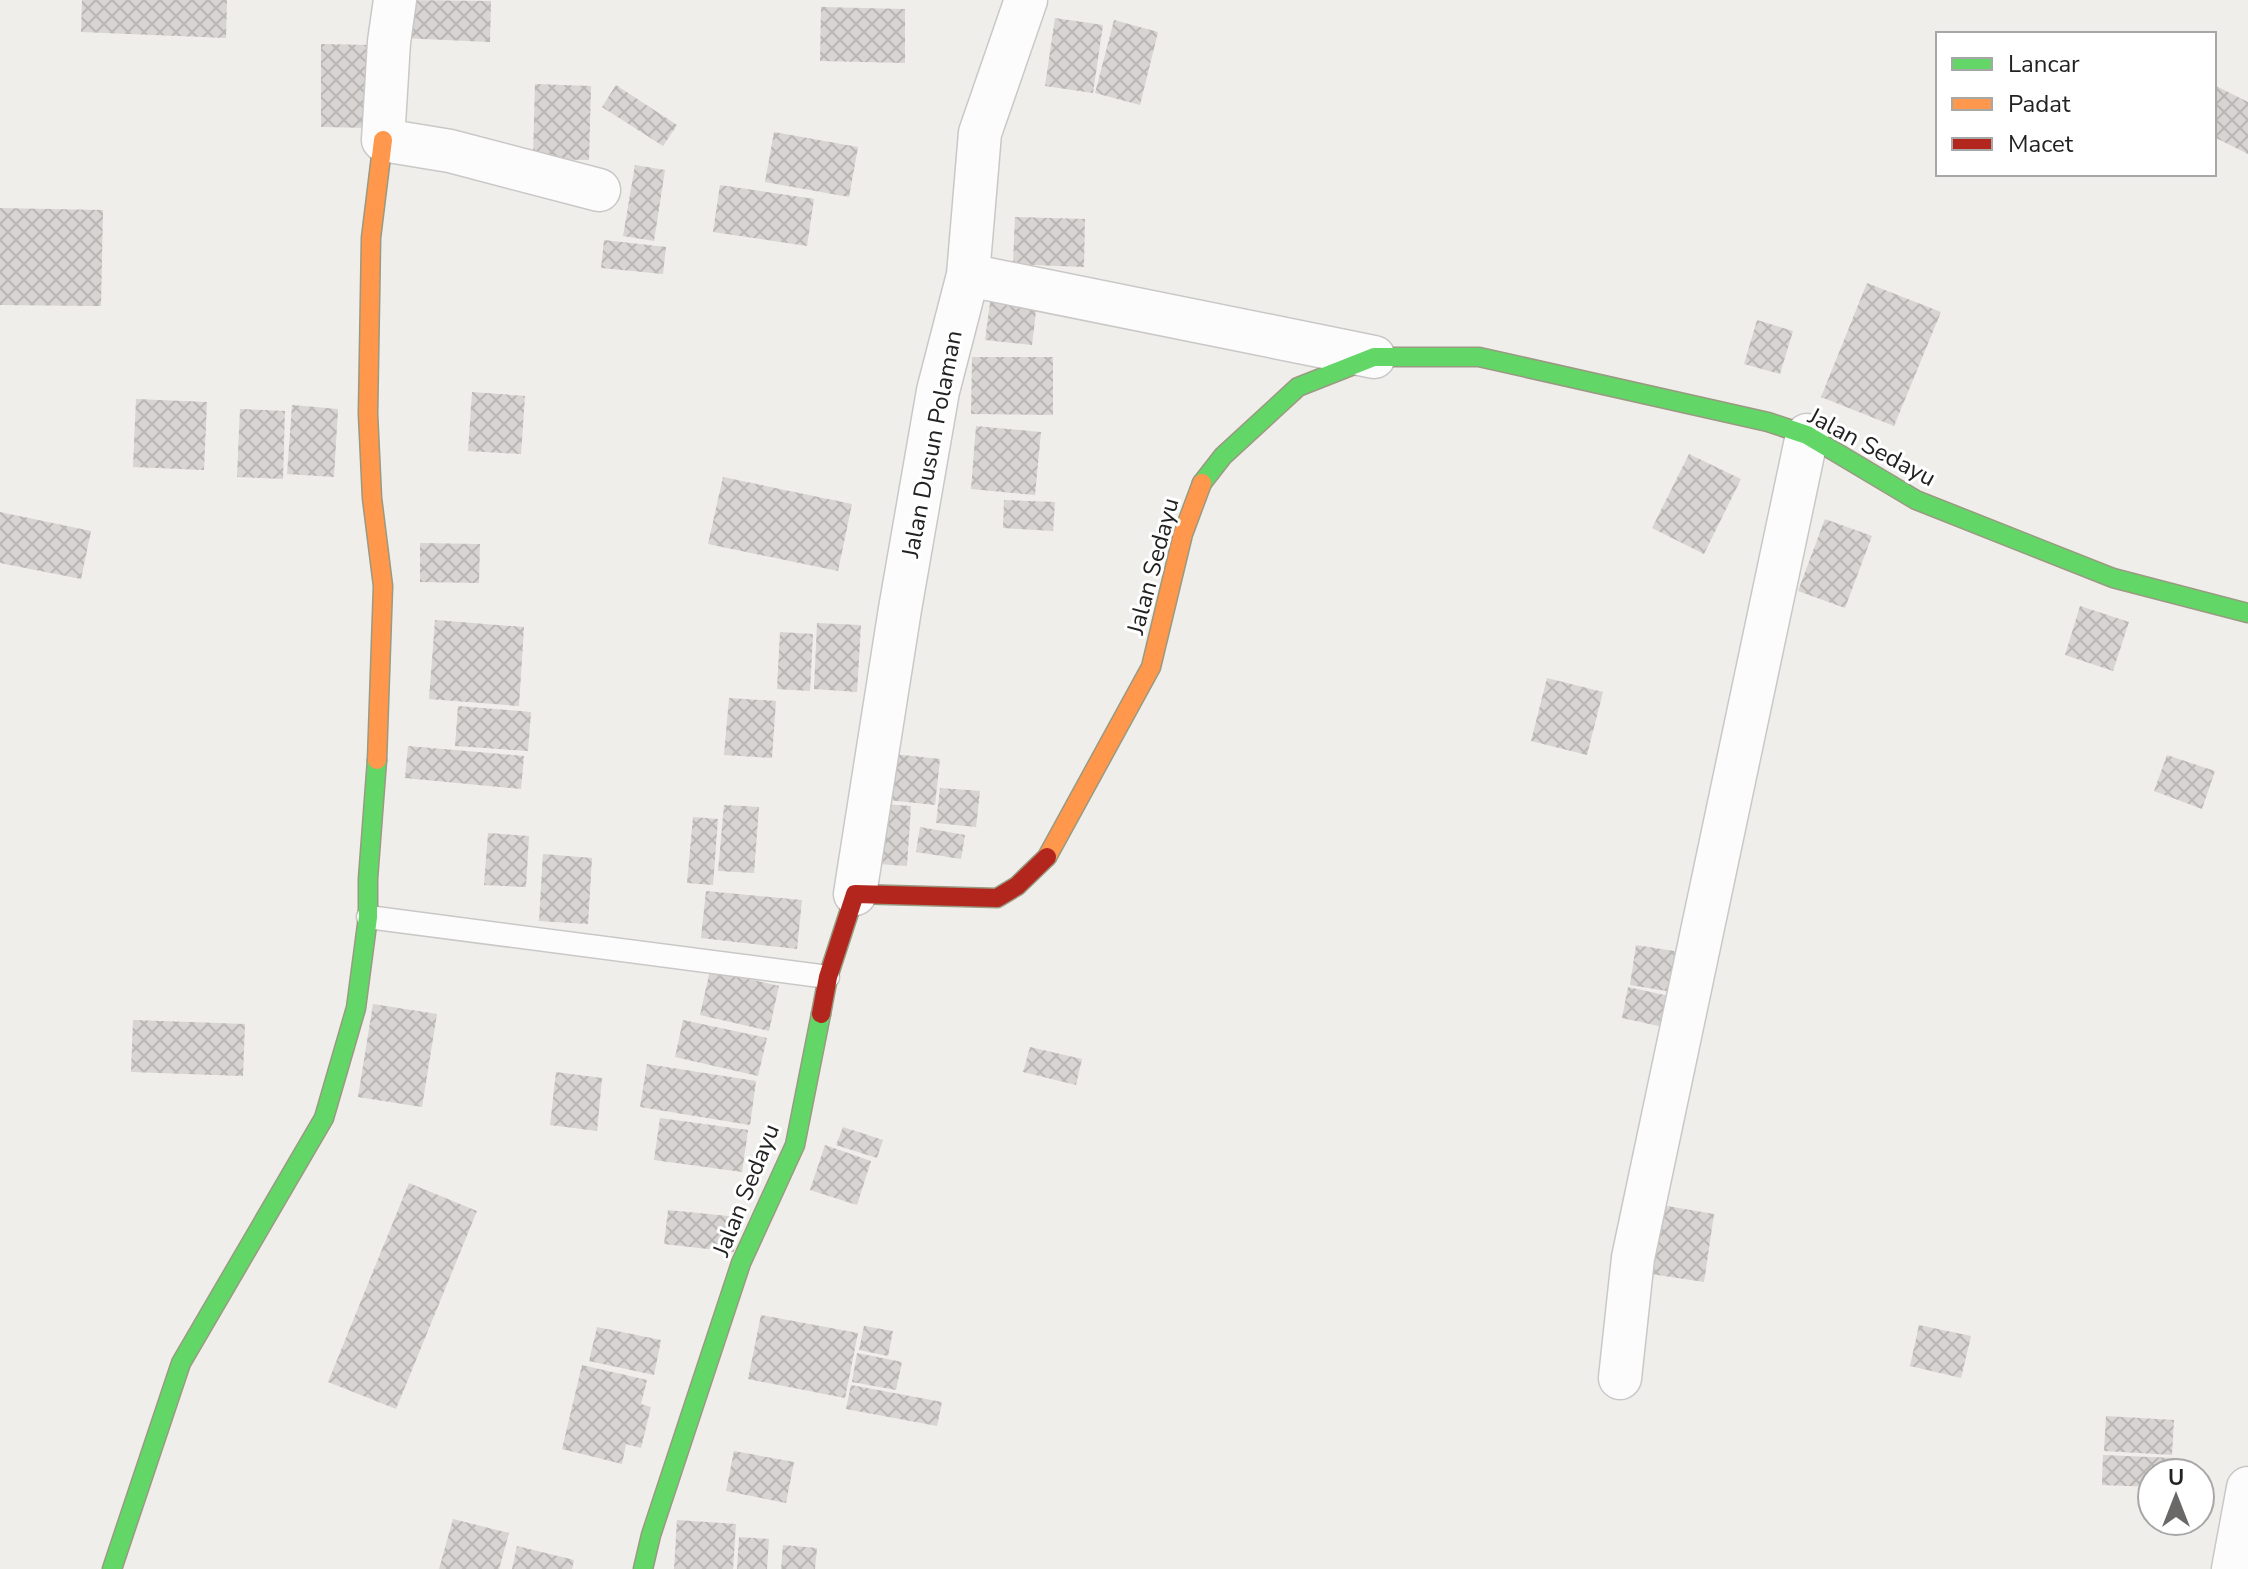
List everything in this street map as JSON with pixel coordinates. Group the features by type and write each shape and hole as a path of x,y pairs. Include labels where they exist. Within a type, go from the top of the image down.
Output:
{"street":[{"path":"112,1569 181,1363 324,1118 356,1008 368,917 368,879 380,729 383,586 372,498 368,414 371,252 395,0"},
{"name":"Jalan Dusun Polaman","path":"855,894 938,391 968,275 980,133 1026,0"},
{"path":"383,140 450,151 599,190"},
{"path":"968,275 1374,357"},
{"name":"Jalan Sedayu","path":"643,1569 651,1535 741,1263 795,1145 828,977 855,894 997,898 1017,886 1044,862 1151,667 1183,534 1199,488 1223,456 1298,387 1374,357 1479,357 1768,422 1807,435 1916,500 2113,578 2248,613"},
{"path":"1620,1378 1633,1258 1807,435"},
{"path":"2233,1569 2248,1488"}],"lane":[{"path":"368,917 828,977"}],"building":[{"path":"82,0 227,0 226,38 81,32"},
{"path":"402,0 491,1 490,42 401,38"},
{"path":"821,7 905,9 905,63 820,61"},
{"path":"1055,18 1103,25 1093,93 1045,86"},
{"path":"1114,20 1158,32 1140,105 1095,93"},
{"path":"321,44 371,45 370,128 321,127"},
{"path":"535,84 591,86 589,160 533,159"},
{"path":"616,85 677,125 663,146 602,107"},
{"path":"2216,86 2248,102 2248,154 2216,138"},
{"path":"774,132 858,147 849,197 765,182"},
{"path":"635,165 665,170 654,241 623,236"},
{"path":"720,185 814,199 807,246 713,232"},
{"path":"0,208 103,210 101,306 0,305"},
{"path":"1015,217 1085,219 1084,267 1013,264"},
{"path":"604,240 666,247 663,274 601,268"},
{"path":"1867,283 1941,312 1894,426 1821,397"},
{"path":"992,288 1038,294 1032,345 985,340"},
{"path":"1757,320 1793,331 1780,374 1744,364"},
{"path":"972,357 1053,357 1053,415 971,414"},
{"path":"472,392 525,396 521,454 468,451"},
{"path":"136,399 207,402 204,470 133,467"},
{"path":"292,405 338,409 334,477 287,474"},
{"path":"240,409 285,411 283,479 237,477"},
{"path":"976,426 1041,432 1035,495 971,489"},
{"path":"1689,454 1741,479 1704,554 1652,528"},
{"path":"723,477 852,504 838,571 708,544"},
{"path":"1004,500 1055,502 1053,531 1003,528"},
{"path":"0,512 91,531 81,579 0,563"},
{"path":"1825,519 1872,536 1845,608 1798,591"},
{"path":"420,543 480,544 479,583 420,582"},
{"path":"2080,606 2129,622 2113,671 2065,655"},
{"path":"435,620 524,627 519,706 429,699"},
{"path":"817,623 861,625 857,692 814,689"},
{"path":"780,632 813,634 810,691 777,689"},
{"path":"1547,678 1603,692 1587,755 1531,741"},
{"path":"729,698 776,701 772,758 724,755"},
{"path":"458,706 531,712 528,751 455,746"},
{"path":"408,746 524,756 521,789 405,778"},
{"path":"893,754 940,759 935,805 888,800"},
{"path":"2167,755 2215,771 2202,809 2154,791"},
{"path":"940,788 980,791 976,827 936,823"},
{"path":"882,804 911,806 907,866 878,864"},
{"path":"724,805 759,807 754,873 718,871"},
{"path":"693,817 718,819 713,885 687,883"},
{"path":"920,827 965,835 961,859 916,852"},
{"path":"488,833 529,836 526,887 484,885"},
{"path":"543,854 592,858 588,924 539,921"},
{"path":"706,891 802,900 797,949 701,938"},
{"path":"1636,945 1680,952 1673,992 1630,985"},
{"path":"710,970 779,986 769,1031 700,1015"},
{"path":"1628,987 1669,996 1663,1027 1622,1018"},
{"path":"373,1004 437,1014 422,1107 358,1097"},
{"path":"133,1020 245,1024 243,1076 131,1072"},
{"path":"683,1020 767,1038 758,1076 675,1057"},
{"path":"1030,1047 1082,1059 1076,1085 1023,1072"},
{"path":"647,1064 756,1081 750,1125 640,1107"},
{"path":"556,1072 602,1078 597,1131 550,1125"},
{"path":"660,1118 748,1130 742,1172 654,1160"},
{"path":"843,1127 883,1140 877,1158 836,1145"},
{"path":"825,1145 871,1161 857,1205 810,1190"},
{"path":"409,1183 477,1211 396,1409 328,1382"},
{"path":"1661,1205 1714,1214 1704,1282 1651,1274"},
{"path":"668,1210 738,1217 734,1252 664,1244"},
{"path":"761,1315 858,1333 845,1398 748,1379"},
{"path":"1919,1325 1971,1336 1961,1378 1910,1366"},
{"path":"864,1326 893,1331 888,1356 859,1350"},
{"path":"597,1327 661,1340 654,1375 589,1361"},
{"path":"857,1353 902,1362 896,1390 852,1382"},
{"path":"582,1365 647,1380 641,1404 651,1407 641,1448 626,1444 622,1464 562,1449"},
{"path":"851,1385 942,1402 937,1426 846,1409"},
{"path":"2106,1416 2174,1420 2172,1455 2104,1451"},
{"path":"734,1451 794,1462 786,1503 726,1491"},
{"path":"2103,1455 2150,1457 2136,1457 2136,1486 2102,1485"},
{"path":"453,1519 509,1533 499,1569 439,1569"},
{"path":"677,1520 736,1524 733,1569 674,1569"},
{"path":"739,1537 769,1539 767,1569 737,1569"},
{"path":"783,1545 817,1548 815,1569 781,1569"},
{"path":"517,1546 574,1560 572,1569 512,1569"}],"traffic: fast":[{"path":"1202,483 1223,456 1298,387 1374,357 1479,357 1768,422 1807,435 1916,500 2113,578 2248,613"},
{"path":"112,1569 181,1363 324,1118 356,1008 368,917 377,760"},
{"path":"643,1569 651,1535 741,1263 795,1145 821,1014"}],"traffic: slow":[{"path":"377,760 383,586 372,498 368,414 371,238 383,140"},
{"path":"1047,857 1151,667 1183,534 1202,483"}],"traffic: jam":[{"path":"821,1014 828,977 855,894 997,898 1017,886 1047,857"}]}
